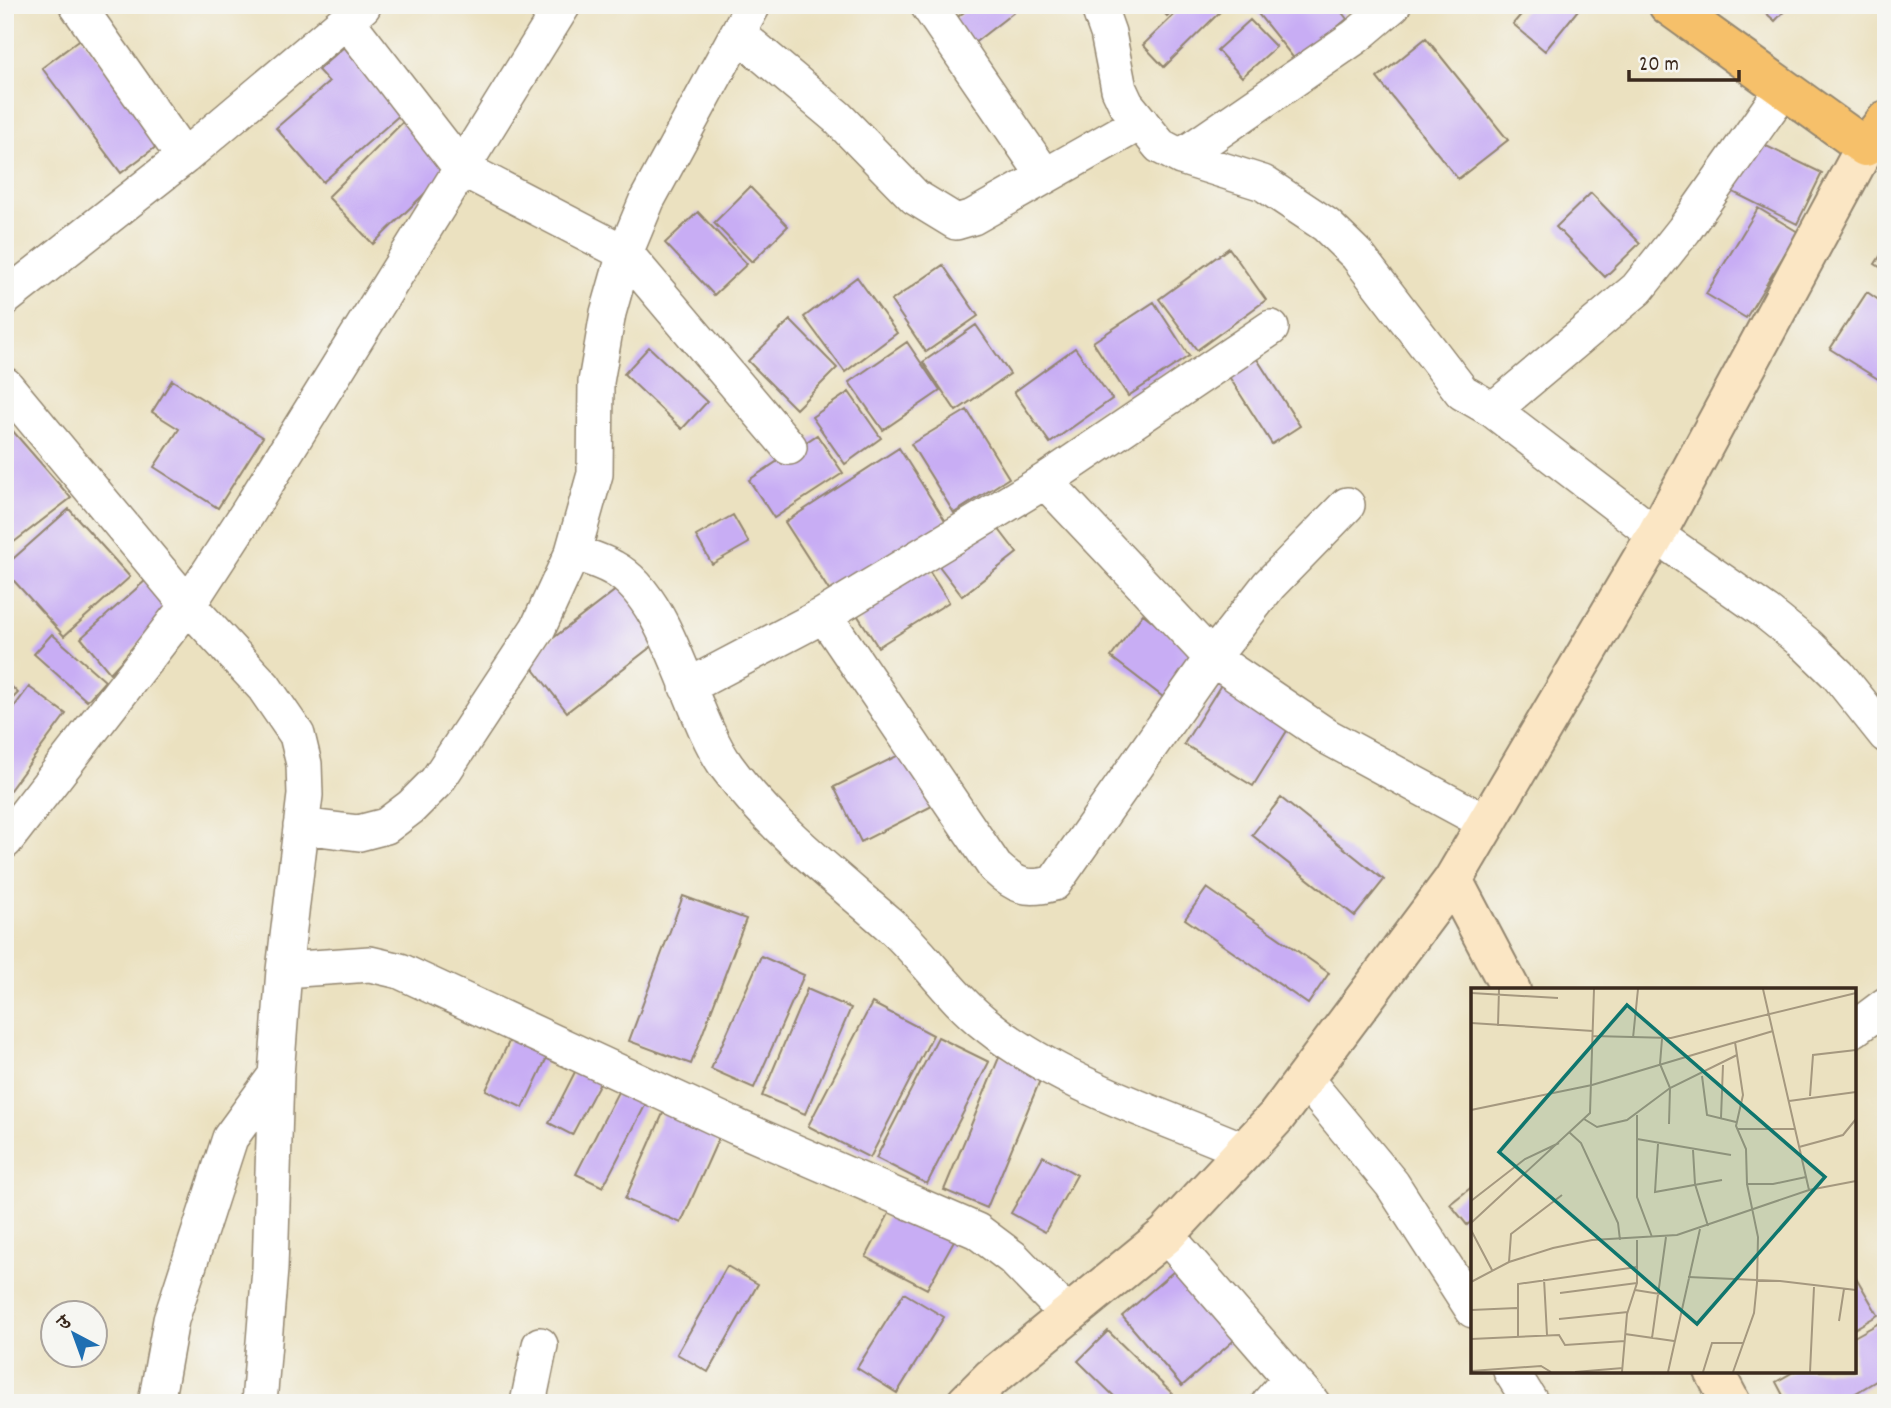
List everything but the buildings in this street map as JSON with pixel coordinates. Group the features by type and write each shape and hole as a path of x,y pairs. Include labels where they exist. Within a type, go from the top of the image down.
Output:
{"main road":[{"path":"966,1403 991,1378 1166,1235 1276,1118 1453,880 1656,535 1875,133 1784,88 1668,5"},
{"path":"1453,880 1510,988"},
{"path":"1715,1373 1731,1403"}],"street":[{"path":"77,5 184,156"},
{"path":"5,841 188,605 249,512 563,5"},
{"path":"928,5 1045,176"},
{"path":"1098,5 1108,33 1119,89 1126,104 1160,146 1181,157 1263,183 1326,225 1357,255 1462,392 1493,410 1656,535 1766,612 1807,645 1838,675 1886,735"},
{"path":"1181,157 1355,37 1393,5"},
{"path":"5,298 184,156 355,13 461,168 625,253 789,447"},
{"path":"301,826 359,833 386,826 411,807 437,781 538,628 573,552 596,474 596,382 608,313 625,253 647,200 746,19 836,117 915,197 956,222 973,217 1141,122"},
{"path":"1493,410 1637,289 1684,230 1784,88"},
{"path":"687,687 824,615 1045,481 1271,328"},
{"path":"5,385 188,605 264,687 297,734 304,764 301,826 284,970 276,1075 270,1269 259,1403"},
{"path":"1045,481 1212,658 1328,737 1487,823"},
{"path":"824,615 995,867 1022,888 1035,889 1054,883 1212,658 1269,585 1347,505"},
{"path":"573,552 615,568 657,615 687,687 726,765 776,823 894,928 957,1001 991,1030 1052,1069 1245,1150"},
{"path":"284,970 370,964 400,971 737,1127 976,1231 1013,1258 1068,1315"},
{"path":"1856,1028 1886,1005"},
{"path":"156,1403 171,1320 230,1138 276,1075"},
{"path":"1305,1079 1392,1184 1471,1307"},
{"path":"1166,1235 1291,1395"},
{"path":"528,1403 540,1345"},
{"path":"1512,1373 1531,1403"}]}
